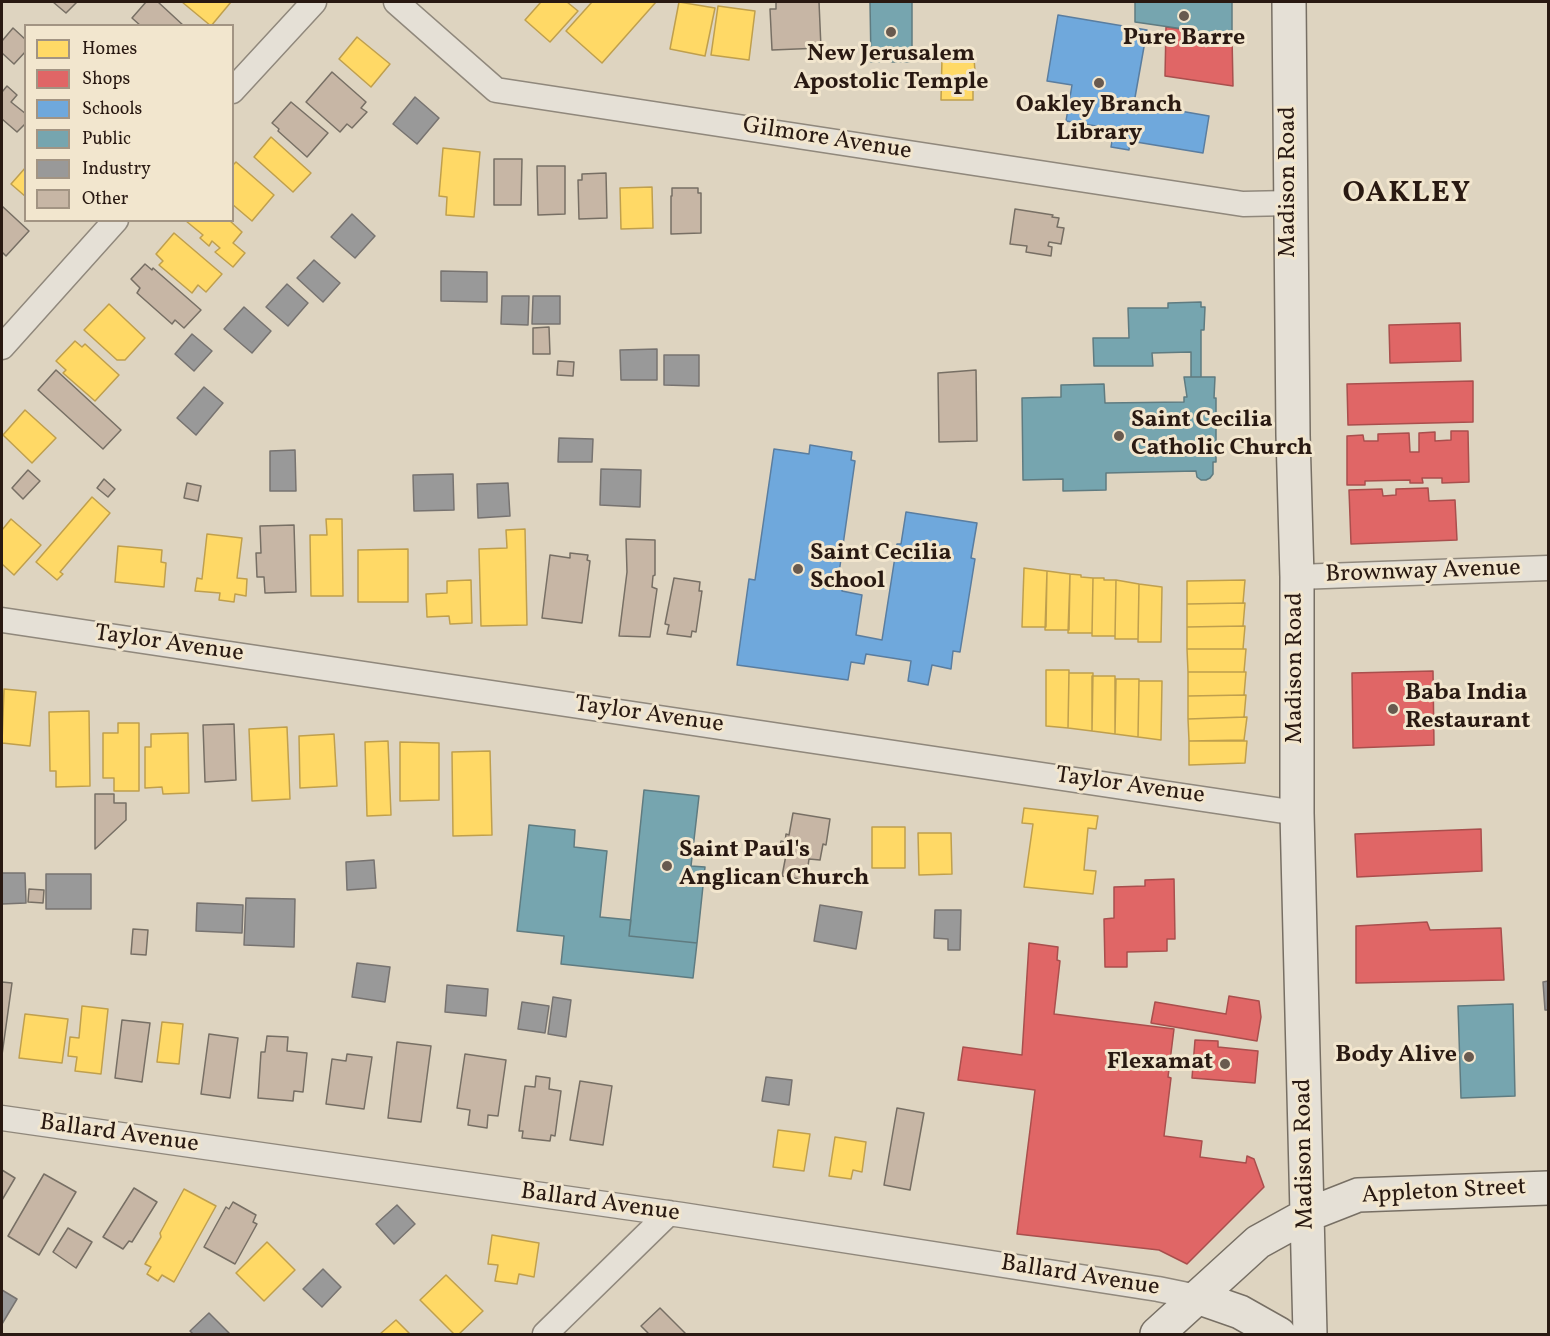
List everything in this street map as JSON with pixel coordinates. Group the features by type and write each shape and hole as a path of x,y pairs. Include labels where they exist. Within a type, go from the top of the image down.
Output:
{"main road":[{"name":"Madison Road","path":"1289,2 1293,435 1297,577 1297,813 1310,1335"},
{"name":"Appleton Street","path":"1157,1335 1258,1242 1307,1215 1358,1196 1548,1188"},
{"path":"1197,1296 1240,1312 1279,1335"}],"street":[{"path":"234,90 314,2"},
{"name":"Gilmore Avenue","path":"396,2 496,90 1232,202 1290,203"},
{"path":"2,346 114,222"},
{"name":"Brownway Avenue","path":"1297,577 1548,568"},
{"name":"Taylor Avenue","path":"2,620 1297,813"},
{"name":"Ballard Avenue","path":"2,1118 669,1213 1197,1296"},
{"path":"545,1335 669,1213"}],"building: Homes":[{"path":"182,2 231,2 213,24 209,24"},
{"path":"541,2 567,2 578,11 550,42 525,20"},
{"path":"592,2 656,2 602,63 566,31"},
{"path":"679,2 715,8 705,56 670,49"},
{"path":"718,6 755,11 749,60 711,55"},
{"path":"357,37 390,64 371,87 339,59"},
{"path":"942,58 974,58 976,85 973,85 973,100 941,100"},
{"path":"271,137 311,173 293,192 254,157"},
{"path":"443,148 480,152 474,217 446,215 447,197 439,196"},
{"path":"236,162 274,195 252,221 234,206 234,164"},
{"path":"24,169 24,195 11,184"},
{"path":"652,187 653,228 621,229 620,188"},
{"path":"187,222 231,222 242,232 233,243 245,253 233,267 215,252 220,248 212,241 209,246 200,238 203,235"},
{"path":"174,233 222,274 206,292 198,285 192,293 159,265 163,261 156,254"},
{"path":"109,304 145,338 125,360 117,360 84,330"},
{"path":"75,341 82,347 85,344 119,375 95,401 63,373 66,370 56,361"},
{"path":"25,410 56,438 32,463 3,435"},
{"path":"92,497 110,513 60,572 63,574 57,580 36,562"},
{"path":"11,519 41,545 14,575 2,564 2,530"},
{"path":"326,519 342,519 343,596 311,596 310,535 327,535"},
{"path":"525,529 527,625 481,626 479,549 507,548 506,530"},
{"path":"207,534 242,538 237,578 247,579 246,596 235,594 234,602 219,600 220,593 195,591 197,578 202,579"},
{"path":"118,546 162,550 161,562 166,563 164,587 115,582"},
{"path":"408,549 408,602 358,602 358,550"},
{"path":"1024,568 1047,571 1046,627 1022,627"},
{"path":"1047,571 1070,574 1069,630 1045,630"},
{"path":"1070,574 1093,578 1092,633 1068,633"},
{"path":"1093,578 1116,580 1115,636 1092,636"},
{"path":"471,580 472,623 450,624 449,616 427,617 426,594 447,593 447,581"},
{"path":"1116,580 1139,584 1138,639 1115,639"},
{"path":"1245,580 1243,603 1187,604 1187,581"},
{"path":"1139,584 1162,587 1161,642 1138,642"},
{"path":"1245,603 1243,626 1187,627 1187,604"},
{"path":"1245,626 1243,649 1187,649 1187,627"},
{"path":"1187,649 1246,649 1244,672 1188,672"},
{"path":"1046,670 1069,670 1068,728 1046,726"},
{"path":"1188,672 1246,672 1244,695 1188,696"},
{"path":"1069,673 1093,673 1092,731 1068,728"},
{"path":"1092,676 1115,676 1115,734 1092,731"},
{"path":"1116,679 1139,679 1138,737 1115,734"},
{"path":"1139,681 1162,681 1161,740 1138,737"},
{"path":"4,689 36,692 30,746 2,743"},
{"path":"1246,695 1244,717 1188,719 1188,696"},
{"path":"89,711 90,786 56,787 56,771 50,771 49,712"},
{"path":"1247,717 1244,740 1189,741 1188,719"},
{"path":"118,723 139,723 139,791 114,791 114,778 103,778 103,733 118,733"},
{"path":"287,727 290,799 252,801 249,729"},
{"path":"188,733 189,793 163,794 162,787 145,788 145,747 151,747 151,734"},
{"path":"334,734 337,786 300,788 299,736"},
{"path":"388,741 391,815 367,816 365,742"},
{"path":"1189,741 1247,741 1245,763 1189,765"},
{"path":"400,742 439,743 439,800 400,801"},
{"path":"490,751 492,835 453,836 452,752"},
{"path":"1024,808 1098,816 1096,829 1088,828 1084,870 1096,871 1093,894 1024,887 1033,824 1022,823"},
{"path":"872,827 905,827 905,868 872,868"},
{"path":"918,833 951,833 952,874 919,875"},
{"path":"82,1006 108,1009 101,1074 75,1071 77,1057 68,1056 70,1037 79,1038"},
{"path":"25,1014 68,1019 62,1063 19,1058"},
{"path":"162,1022 183,1024 179,1064 157,1062"},
{"path":"778,1130 810,1134 804,1171 773,1167"},
{"path":"835,1137 866,1142 862,1172 853,1170 851,1179 829,1176"},
{"path":"184,1189 216,1206 174,1282 162,1275 158,1281 147,1274 151,1267 145,1264"},
{"path":"492,1235 539,1243 534,1277 519,1274 517,1284 495,1281 498,1265 488,1264"},
{"path":"267,1242 295,1270 264,1301 236,1273"},
{"path":"446,1275 483,1311 459,1334 454,1334 420,1300"},
{"path":"396,1320 410,1334 380,1334"}],"building: Shops":[{"path":"1166,27 1232,36 1233,86 1165,76"},
{"path":"1460,323 1461,361 1390,363 1389,325"},
{"path":"1473,381 1473,422 1348,425 1347,384"},
{"path":"1451,431 1468,431 1469,482 1442,483 1442,478 1422,478 1423,483 1410,483 1410,480 1365,481 1365,485 1347,485 1347,436 1363,435 1364,441 1378,441 1378,434 1409,433 1410,452 1419,452 1419,433 1435,432 1435,441 1451,440"},
{"path":"1428,488 1429,501 1455,500 1457,540 1351,544 1349,490 1382,489 1383,496 1396,495 1396,489"},
{"name":"Baba India Restaurant","path":"1433,671 1434,745 1353,748 1352,673"},
{"path":"1481,829 1482,871 1357,877 1355,834"},
{"path":"1174,879 1175,939 1167,939 1167,951 1127,952 1127,967 1105,967 1104,919 1114,918 1114,887 1145,886 1145,880"},
{"path":"1427,922 1430,930 1501,928 1504,980 1356,983 1356,926"},
{"path":"1029,943 1058,947 1057,960 1060,961 1054,1014 1174,1029 1164,1136 1202,1141 1200,1157 1246,1163 1247,1156 1254,1159 1264,1187 1187,1264 1159,1250 1017,1234 1035,1090 958,1080 963,1047 1022,1055"},
{"path":"1229,996 1259,1001 1261,1017 1257,1041 1151,1023 1155,1002 1226,1014"},
{"name":"Flexamat","path":"1195,1040 1218,1041 1218,1047 1258,1051 1255,1083 1192,1078"}],"building: Schools":[{"name":"Oakley Branch Library","path":"1058,15 1147,30 1134,103 1209,116 1203,153 1130,141 1129,150 1111,147 1114,129 1066,121 1072,85 1047,81"},
{"name":"Saint Cecilia School","path":"810,445 852,452 851,460 855,461 838,580 843,581 842,591 862,595 856,635 882,640 897,544 901,544 906,512 977,523 971,558 975,559 960,652 953,651 951,669 932,665 928,685 908,681 911,661 866,654 864,664 851,662 848,680 737,665 749,579 755,580 774,449 809,454"}],"building: Public":[{"name":"New Jerusalem Apostolic Temple","path":"870,2 912,2 912,62 871,62"},
{"name":"Pure Barre","path":"1135,2 1232,2 1232,36 1135,22"},
{"path":"1201,302 1201,307 1205,307 1204,330 1201,330 1201,377 1191,377 1191,352 1152,353 1153,366 1094,366 1093,338 1129,338 1128,308 1168,308 1168,303"},
{"name":"Saint Cecilia Catholic Church","path":"1184,377 1215,377 1216,462 1213,462 1213,474 1210,478 1201,480 1197,477 1196,471 1106,473 1106,490 1063,491 1063,479 1023,480 1022,398 1061,397 1061,385 1104,384 1105,403 1184,402 1184,397 1187,397"},
{"name":"Saint Paul's Anglican Church","path":"644,790 699,796 691,866 705,867 697,943 629,936"},
{"path":"529,825 575,830 574,847 607,851 600,917 631,920 629,936 697,943 693,978 561,964 564,936 517,931"},
{"path":"1513,1004 1515,1096 1461,1098 1458,1006"}],"building: Industry":[{"path":"415,97 439,118 417,144 393,124"},
{"path":"352,214 375,236 355,258 331,237"},
{"path":"314,260 340,283 323,302 297,278"},
{"path":"441,271 487,272 487,302 441,301"},
{"path":"287,284 308,303 288,326 266,307"},
{"path":"502,296 529,296 528,325 501,324"},
{"path":"533,296 560,296 560,324 532,324"},
{"path":"244,307 271,331 252,353 224,329"},
{"path":"192,334 212,351 194,371 175,354"},
{"path":"657,349 657,380 621,380 620,350"},
{"path":"664,355 699,355 699,386 664,385"},
{"path":"204,387 223,403 196,435 177,418"},
{"path":"559,438 593,439 592,462 558,462"},
{"path":"295,450 296,491 270,491 270,451"},
{"path":"601,469 641,470 640,507 600,505"},
{"path":"453,474 454,510 414,511 413,475"},
{"path":"508,483 510,516 478,518 477,484"},
{"path":"374,860 376,888 347,890 346,862"},
{"path":"2,873 25,873 26,903 2,904"},
{"path":"46,874 91,874 91,909 46,909"},
{"path":"246,898 295,899 294,947 244,945"},
{"path":"197,903 243,905 242,933 196,931"},
{"path":"820,905 862,912 856,949 814,941"},
{"path":"935,910 961,910 960,950 948,950 948,939 934,938"},
{"path":"357,963 390,967 385,1002 352,997"},
{"path":"1548,981 1548,1010 1545,1010 1543,982"},
{"path":"447,985 488,989 486,1016 445,1012"},
{"path":"553,997 571,1000 566,1037 548,1034"},
{"path":"522,1002 549,1006 545,1033 518,1029"},
{"path":"766,1077 792,1080 789,1105 762,1101"},
{"path":"397,1205 415,1224 394,1244 376,1224"},
{"path":"323,1269 341,1287 322,1307 303,1289"},
{"path":"2,1290 17,1299 2,1324"},
{"path":"209,1313 230,1334 193,1334 190,1331"}],"building: Other":[{"path":"53,2 77,2 66,13"},
{"path":"146,2 158,2 182,24 139,24 132,18"},
{"path":"776,2 819,2 821,48 772,50 770,9 776,9"},
{"path":"13,28 24,38 24,53 14,64 2,53 2,41"},
{"path":"332,72 366,102 361,108 367,112 352,128 347,124 340,132 306,102"},
{"path":"7,86 17,95 11,102 24,112 24,125 17,132 2,119 2,92"},
{"path":"291,102 328,133 307,157 272,123"},
{"path":"494,159 522,159 521,205 494,205"},
{"path":"537,166 565,166 565,214 538,215"},
{"path":"606,173 607,218 579,219 578,180 582,180 582,174"},
{"path":"672,188 698,188 698,193 701,193 701,233 671,234"},
{"path":"2,206 29,231 6,256 2,252"},
{"path":"1015,209 1059,218 1057,227 1064,228 1061,244 1049,242 1048,246 1052,247 1051,256 1026,252 1027,246 1010,244"},
{"path":"145,264 152,270 153,268 201,310 184,328 175,320 172,324 137,293 140,288 131,279"},
{"path":"549,327 550,354 533,354 533,328"},
{"path":"558,361 574,362 573,376 557,375"},
{"path":"56,370 121,430 103,449 38,390"},
{"path":"976,370 977,441 939,442 938,373"},
{"path":"28,470 40,481 23,499 12,488"},
{"path":"104,479 115,489 108,497 97,488"},
{"path":"187,483 201,486 198,501 184,498"},
{"path":"294,525 296,592 265,593 264,577 257,577 256,553 261,553 260,526"},
{"path":"626,539 655,540 655,575 652,587 657,589 650,637 619,636 627,572"},
{"path":"570,553 588,555 587,560 590,561 582,623 542,618 550,555 570,558"},
{"path":"674,578 700,582 699,591 702,591 696,632 692,631 691,637 667,634 669,625 665,624"},
{"path":"234,724 236,780 205,782 203,725"},
{"path":"95,794 114,794 114,803 126,803 126,820 95,849"},
{"path":"793,813 830,819 826,845 823,844 820,860 809,859 806,880 782,876 786,855 779,853 781,841 785,842 786,834 789,835"},
{"path":"29,889 44,890 43,903 28,902"},
{"path":"133,929 148,930 146,955 131,954"},
{"path":"2,982 12,983 2,1055"},
{"path":"122,1020 150,1023 142,1082 115,1078"},
{"path":"209,1034 238,1038 230,1098 201,1094"},
{"path":"267,1036 288,1037 287,1051 307,1053 303,1092 294,1091 293,1101 258,1098 261,1052 265,1052"},
{"path":"397,1042 431,1046 421,1122 388,1118"},
{"path":"347,1054 372,1057 364,1109 326,1104 332,1059 346,1061"},
{"path":"465,1054 506,1060 498,1116 488,1115 487,1128 468,1125 470,1110 457,1108"},
{"path":"536,1076 550,1078 549,1089 561,1091 555,1136 551,1135 550,1141 522,1138 523,1131 519,1131 525,1086 535,1087"},
{"path":"580,1081 612,1086 603,1145 570,1140"},
{"path":"897,1108 924,1113 910,1190 884,1185"},
{"path":"2,1170 15,1178 2,1200"},
{"path":"44,1174 76,1192 39,1255 8,1236"},
{"path":"134,1188 157,1202 132,1242 129,1241 123,1249 103,1237"},
{"path":"233,1202 256,1215 253,1222 257,1224 235,1264 204,1247 226,1207 229,1209"},
{"path":"68,1228 92,1242 76,1268 53,1252"},
{"path":"660,1308 686,1334 647,1334 641,1326"}],"place":[{"name":"Pure Barre","path":"1184,16"},
{"name":"New Jerusalem Apostolic Temple","path":"891,32"},
{"name":"Oakley Branch Library","path":"1099,83"},
{"name":"Saint Cecilia Catholic Church","path":"1119,436"},
{"name":"Saint Cecilia School","path":"798,569"},
{"name":"Baba India Restaurant","path":"1393,709"},
{"name":"Saint Paul's Anglican Church","path":"667,866"},
{"name":"Body Alive","path":"1469,1057"},
{"name":"Flexamat","path":"1225,1064"}],"district":[{"name":"OAKLEY","path":"1407,195"}]}
